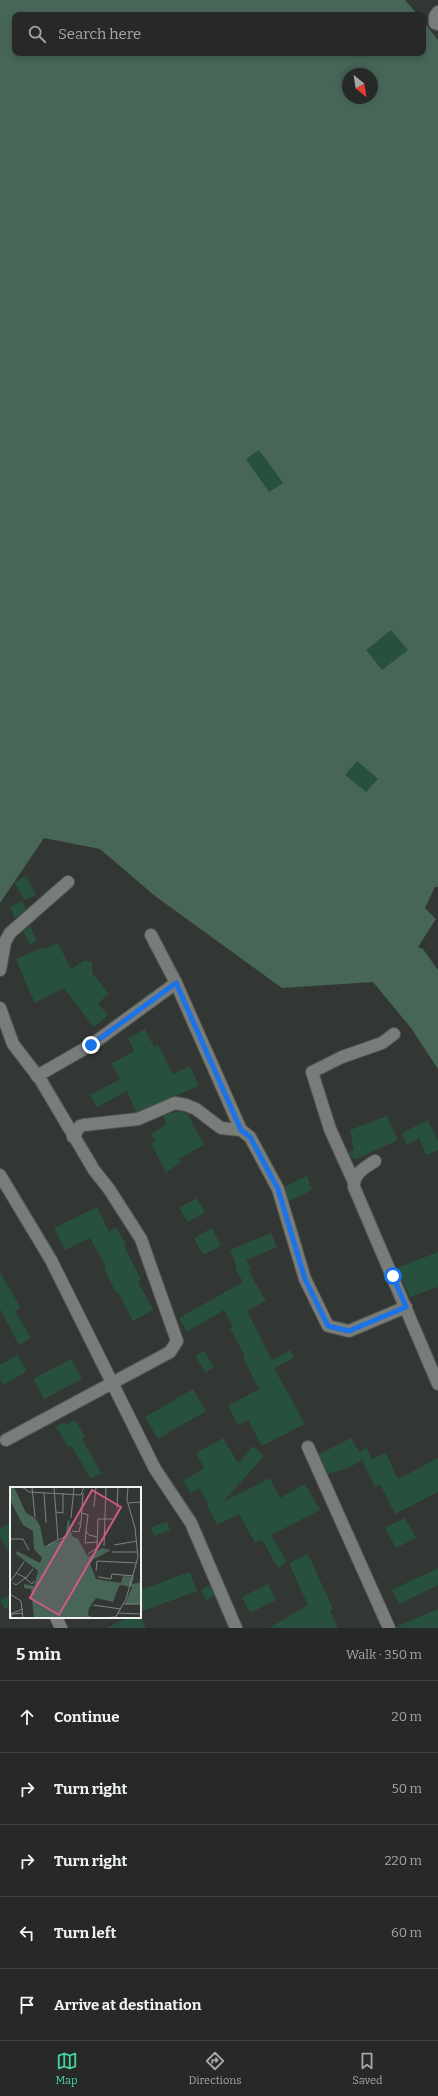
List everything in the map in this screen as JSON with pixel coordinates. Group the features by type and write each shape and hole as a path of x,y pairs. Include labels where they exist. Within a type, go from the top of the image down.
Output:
{"street":[{"path":"438,12 435,16 435,23 438,24"},
{"path":"0,970 5,942 10,933 68,882"},
{"path":"151,935 176,983 241,1130 250,1137 278,1189 305,1279 328,1326 349,1331 406,1307"},
{"path":"37,1076 91,1045 176,983"},
{"path":"0,1008 13,1044 37,1076 73,1137 141,1239 177,1341 170,1352 6,1440"},
{"path":"394,1034 382,1043 342,1057 312,1072 330,1129 353,1180 357,1197 406,1307 438,1384"},
{"path":"73,1137 80,1126 138,1119 175,1103 196,1109 222,1128 241,1130"},
{"path":"353,1180 358,1173 374,1161"},
{"path":"0,1175 51,1260 155,1469 191,1523 236,1628"},
{"path":"308,1447 389,1628"},
{"path":"56,1618 61,1628"}],"green space":[{"path":"0,0 405,0 415,12 12,12 12,56 426,56 426,25 438,40 438,887 435,887 425,908 436,919 418,947 423,949 438,970 438,1069 411,1028 373,982 282,988 155,896 100,849 44,838 0,903"}],"building":[{"path":"259,450 283,483 269,492 246,459"},
{"path":"391,630 408,650 382,670 366,650"},
{"path":"357,761 378,779 366,792 345,775"},
{"path":"26,876 36,895 25,900 14,883"},
{"path":"22,901 26,909 15,918 10,907"},
{"path":"30,926 37,941 30,945 23,931"},
{"path":"58,943 71,969 85,960 92,963 92,973 109,994 98,1003 108,1015 94,1027 64,988 35,1003 28,988 16,959 43,947 46,949"},
{"path":"145,1029 154,1047 158,1045 173,1074 190,1066 199,1086 136,1112 127,1091 97,1107 90,1095 120,1079 111,1064 134,1051 128,1038"},
{"path":"176,1111 187,1113 204,1145 179,1159 181,1163 166,1172 151,1144 155,1140 151,1134 167,1124 163,1116"},
{"path":"387,1116 398,1140 354,1160 349,1153 354,1149 350,1130"},
{"path":"428,1120 438,1141 438,1150 426,1155 419,1138 407,1145 402,1133"},
{"path":"307,1176 312,1190 289,1201 285,1186"},
{"path":"197,1198 205,1212 188,1222 179,1208"},
{"path":"97,1207 109,1232 116,1227 126,1245 124,1246 141,1280 138,1282 153,1310 133,1321 118,1292 116,1293 104,1268 106,1267 90,1238 65,1250 54,1228"},
{"path":"212,1228 221,1246 203,1255 194,1238"},
{"path":"271,1233 277,1247 246,1260 251,1268 248,1270 266,1301 247,1311 272,1360 290,1350 294,1358 274,1368 305,1424 262,1446 248,1420 238,1425 228,1406 259,1389 243,1357 245,1356 230,1328 233,1327 224,1310 187,1332 179,1318 243,1282 235,1269 237,1267 230,1250"},
{"path":"438,1252 438,1287 410,1297 397,1268"},
{"path":"0,1272 21,1308 15,1311 31,1338 19,1345 0,1309"},
{"path":"204,1351 214,1367 206,1372 195,1356"},
{"path":"17,1355 27,1371 3,1385 0,1379 0,1365"},
{"path":"71,1359 82,1379 44,1399 33,1379"},
{"path":"193,1389 206,1411 158,1439 145,1417"},
{"path":"75,1420 85,1437 82,1439 101,1473 91,1479 71,1446 68,1447 56,1427 64,1422 66,1425"},
{"path":"223,1438 238,1463 253,1446 264,1456 223,1502 270,1478 280,1498 305,1484 320,1510 271,1535 287,1562 278,1568 262,1540 255,1543 239,1514 217,1525 207,1505 209,1504 199,1488 191,1493 183,1481 204,1468 196,1453"},
{"path":"351,1438 359,1452 366,1448 372,1459 386,1453 398,1479 438,1458 438,1492 395,1514 380,1484 375,1487 362,1460 348,1468 328,1474 319,1454"},
{"path":"405,1518 416,1538 396,1548 385,1528"},
{"path":"167,1522 170,1530 154,1536 151,1527"},
{"path":"10,1523 10,1553 0,1538 0,1529"},
{"path":"308,1554 333,1609 330,1611 338,1628 269,1628 308,1605 289,1563"},
{"path":"438,1568 438,1585 399,1604 392,1590"},
{"path":"190,1572 197,1591 141,1612 141,1590"},
{"path":"268,1584 276,1600 250,1613 242,1597"},
{"path":"210,1585 214,1596 206,1600 201,1590"},
{"path":"9,1596 10,1606 5,1609 0,1600"},
{"path":"438,1609 438,1628 396,1628 396,1627"},
{"path":"126,1618 141,1618 146,1628 107,1628"}],"route":[{"path":"91,1045 176,983 241,1130 250,1137 278,1189 305,1279 328,1326 349,1331 406,1307 393,1276"}]}
